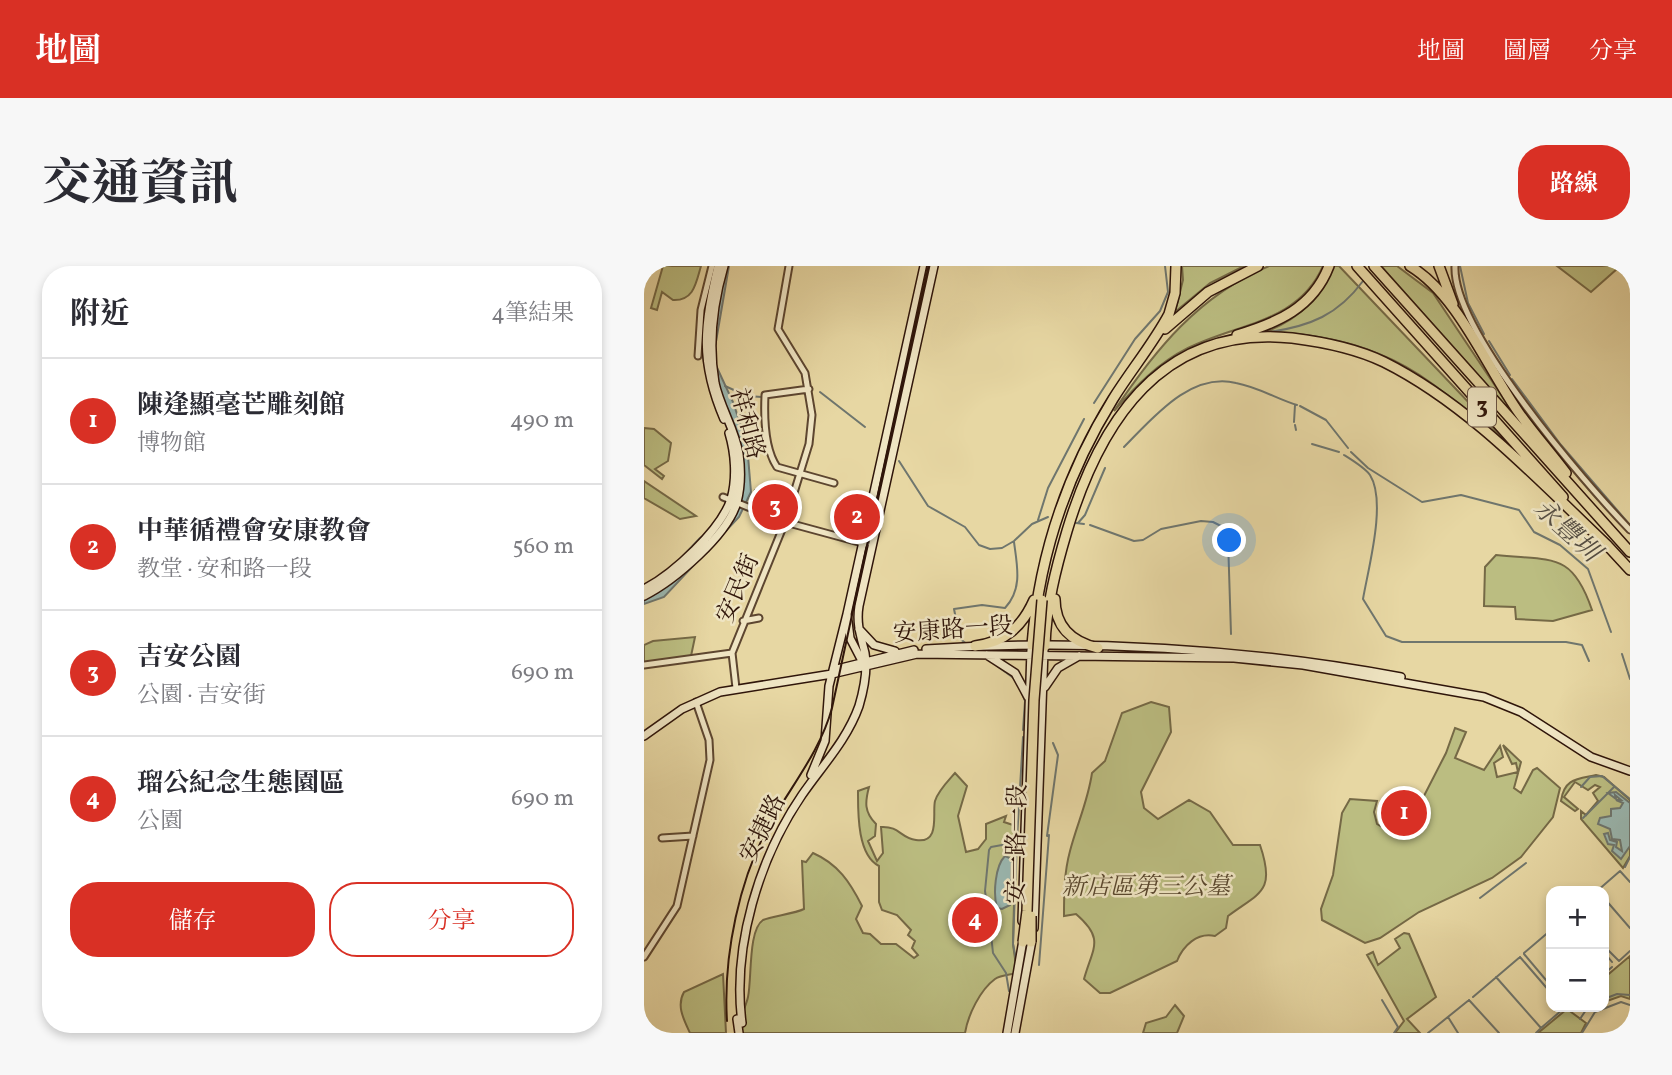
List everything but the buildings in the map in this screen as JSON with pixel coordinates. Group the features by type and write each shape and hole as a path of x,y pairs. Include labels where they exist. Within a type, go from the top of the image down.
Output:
{"highway":[{"path":"1031,649 1039,585 1055,522 1085,447 1172,306 1176,266"},
{"path":"1151,344 1191,304 1233,277 1258,266"},
{"path":"1044,600 1054,556 1087,463 1117,418 1141,390 1170,365 1213,343 1263,327 1291,314 1320,285 1329,266"},
{"name":"3","path":"1357,266 1630,570"},
{"name":"3","path":"1374,266 1630,552"},
{"path":"1410,266 1436,289 1468,333 1519,413 1601,519"},
{"path":"1438,266 1449,296 1468,333"},
{"path":"1213,343 1266,337 1307,340 1356,351 1395,368 1482,430 1608,547"},
{"path":"1027,942 1044,600 1052,549 1085,447"},
{"path":"1044,650 1057,567 1075,506 1095,453"},
{"path":"1057,567 1055,600 1059,623 1076,640 1098,648"},
{"path":"979,650 1014,631 1027,615 1039,585"}],"main road":[{"name":"祥和路","path":"644,589 681,562 733,500 735,467 731,438 709,382 705,352 707,317 718,266"},
{"name":"祥和路","path":"644,596 677,574 718,534 733,500 739,453 716,387 711,352 712,319 724,266"},
{"name":"安捷路","path":"811,779 825,741 832,674 888,436 924,266"},
{"path":"864,663 858,625 934,266"},
{"path":"916,299 927,302"},
{"path":"847,614 849,638 864,663"},
{"path":"858,625 874,645 903,651"},
{"name":"安康路一段","path":"1044,650 1098,648 1278,656 1472,690 1522,708 1592,754 1630,769"},
{"name":"安康路一段","path":"864,663 903,651 1031,649 1083,654 1270,660 1471,694 1521,712 1591,757 1630,769"},
{"name":"安一路一段","path":"1015,1033 1027,942 1031,649"},
{"path":"979,650 1016,673 1029,701"},
{"name":"安康路一段","path":"644,736 695,702 736,688 832,674 839,668 917,654 979,650"},
{"name":"安一路一段","path":"1007,1033 1027,942 1036,915 1044,650"},
{"path":"1042,695 1048,680 1058,668 1083,654"},
{"name":"安捷路","path":"739,1033 737,966 754,888 772,838 855,717 863,690 864,663"},
{"path":"1028,737 1041,738"},
{"name":"安捷路","path":"738,1009 741,1023"}],"street":[{"path":"698,356 701,310 712,266"},
{"name":"安民街","path":"736,688 732,653 785,522 801,473 811,415 809,389 799,360 778,329 789,266"},
{"path":"1455,266 1459,290 1488,349 1570,462 1630,530"},
{"path":"809,389 765,395 764,419 774,463 777,467 834,483"},
{"path":"733,500 785,522 873,545"},
{"path":"743,621 759,618"},
{"path":"644,666 732,653"},
{"path":"644,957 677,906 710,760 709,740 695,702"},
{"path":"662,838 693,836"}],"green space":[{"path":"663,266 701,266 693,290 686,298 673,300 662,292 657,310 651,308"},
{"path":"1182,266 1244,266 1210,283 1175,312 1183,280"},
{"path":"1269,266 1323,266 1312,285 1298,299 1265,319 1177,354 1148,376 1114,411 1146,367 1181,326 1221,292"},
{"path":"1333,266 1339,266 1512,448 1449,396 1398,362 1339,341 1268,331 1290,320 1308,306"},
{"path":"1381,266 1397,266 1433,293 1518,420"},
{"path":"1557,266 1615,266 1618,268 1591,292"},
{"path":"644,428 654,429 671,443 668,461 655,469 664,476 662,479 644,465"},
{"path":"644,481 696,516 680,519 644,498"},
{"path":"755,490 791,490 781,512 751,501"},
{"path":"1496,555 1546,559 1568,568 1584,591 1592,610 1553,621 1516,619 1515,607 1484,606 1485,567"},
{"path":"695,637 691,656 644,663 644,645 653,641"},
{"name":"新店區第三公墓","path":"1151,702 1169,707 1171,732 1141,792 1144,808 1158,819 1189,800 1210,812 1233,845 1260,845 1265,861 1265,882 1256,895 1228,916 1226,928 1215,936 1197,938 1187,945 1177,961 1110,993 1100,993 1084,979 1094,944 1091,930 1076,914 1064,916 1067,867 1092,773 1105,761 1122,713"},
{"path":"1455,728 1466,732 1455,758 1484,770 1500,746 1503,757 1494,763 1497,777 1518,772 1516,763 1512,764 1503,745 1521,762 1514,788 1521,793 1533,770 1537,768 1560,788 1553,817 1521,857 1492,878 1419,912 1380,938 1365,943 1322,920 1321,909 1333,875 1342,813 1350,799 1377,801 1374,812 1377,824 1381,826 1397,831 1408,827 1446,753"},
{"path":"955,773 967,786 958,816 966,852 978,849 986,839 986,824 1006,816 1004,822 1016,826 1013,944 1017,973 997,978 984,990 972,1011 965,1033 741,1033 740,1023 748,997 751,955 758,925 771,917 804,909 802,861 806,862 813,853 836,868 853,889 862,906 856,919 863,933 870,934 881,944 896,944 914,958 918,955 912,948 915,941 908,935 911,930 897,915 882,910 879,902 879,866 866,853 863,843 858,791 869,787 866,807 876,824 875,836 868,841 877,861 883,853 881,827 892,828 916,840 929,837 934,826 936,797"},
{"path":"1596,775 1604,777 1630,800 1630,856 1623,868 1581,819 1581,811 1586,815 1598,801 1593,793 1600,787 1595,785 1588,790 1575,782 1564,797 1578,809 1575,811 1561,801 1565,788 1573,781"},
{"path":"1404,933 1409,934 1436,997 1407,1019 1420,1033 1395,1033 1404,1021 1367,955 1373,952 1378,965 1400,948 1395,939"},
{"path":"1630,956 1630,999 1621,996 1609,1000 1609,974"},
{"path":"723,974 726,1033 690,1033 681,1008 684,992"},
{"path":"1175,1005 1184,1016 1177,1033 1143,1033 1146,1023 1166,1017"},
{"path":"1563,1012 1571,1012 1586,1023 1581,1033 1538,1033"}],"water":[{"path":"717,266 729,266 713,359 733,402 747,444 751,492 739,517 664,597 644,604 644,587 663,577 700,538 724,520 734,507 743,477 724,410 705,368 702,351"},
{"path":"1616,792 1630,803 1630,846 1621,859 1612,851 1614,845 1608,844 1604,834 1608,833 1610,840 1617,842 1616,847 1622,851 1620,840 1612,839 1610,829 1598,824 1600,818 1611,816 1611,809 1620,808 1623,803 1616,800 1621,800 1615,795 1616,799 1608,793"},
{"path":"1005,856 1012,859 1010,905 1002,909 997,908 995,888 999,866"}],"waterway":[{"path":"1094,403 1135,339 1160,311 1168,292 1165,266"},
{"path":"1460,266 1468,303 1484,334"},
{"path":"1270,332 1322,317 1344,302 1363,281"},
{"path":"1489,341 1510,375"},
{"path":"1512,379 1561,445 1630,525"},
{"name":"永豐圳","path":"1124,447 1160,411 1203,384 1219,381 1236,383 1297,405"},
{"path":"725,386 747,396 762,397"},
{"path":"820,392 865,427"},
{"path":"1294,422 1295,405"},
{"name":"永豐圳","path":"1300,406 1326,420 1348,448"},
{"path":"1038,520 1048,488 1084,419"},
{"path":"1295,425 1296,430"},
{"path":"1312,444 1339,452"},
{"name":"永豐圳","path":"1351,452 1368,468 1422,502 1461,495 1519,510 1534,532 1560,545 1588,569 1611,632"},
{"path":"1344,455 1368,472 1375,487 1377,518 1363,599 1386,636 1402,642 1566,642 1582,645 1589,661"},
{"path":"899,461 928,506 965,527 979,545 990,549 1002,548 1032,524 1048,517"},
{"name":"永豐圳","path":"1078,523 1085,515 1105,468"},
{"path":"1090,525 1134,541 1143,540 1161,529 1201,521 1213,522 1225,528 1228,539 1231,634"},
{"name":"永豐圳","path":"1076,523 1084,524"},
{"path":"967,644 960,639 954,609 982,605 1005,608 1017,585 1014,542"},
{"name":"永豐圳","path":"1622,654 1630,679"},
{"path":"997,666 1015,679"},
{"path":"1022,693 1025,701 1023,730"},
{"path":"988,912 985,891 989,850 991,847 1013,843 1017,839 1023,737"},
{"path":"1047,836 1058,755 1053,743"},
{"path":"1581,787 1590,777 1602,776 1630,799"},
{"path":"1583,818 1614,787"},
{"path":"1039,965 1049,835"},
{"path":"1016,959 1013,944 1017,839 1023,838"},
{"name":"永豐圳","path":"1625,867 1630,857"},
{"path":"1480,898 1526,863"},
{"name":"永豐圳","path":"1603,886 1620,871 1630,882"},
{"path":"1609,904 1630,928"},
{"path":"989,916 993,953 1006,973 1009,991"},
{"name":"永豐圳","path":"1524,953 1546,934"},
{"path":"1607,949 1619,961 1630,951"},
{"path":"1524,954 1546,980"},
{"path":"1520,957 1546,987"},
{"name":"永豐圳","path":"1473,997 1520,957"},
{"path":"1609,958 1612,962"},
{"path":"1496,977 1541,1028 1560,1012"},
{"path":"1609,997 1617,994 1630,995"},
{"path":"1382,1000 1398,1027 1394,1033"},
{"path":"1469,1000 1499,1033"},
{"name":"永豐圳","path":"1428,1033 1469,1000"},
{"path":"1582,1033 1595,1012 1621,1002 1630,1005"},
{"path":"1580,1019 1585,1012"},
{"path":"1448,1017 1458,1033"},
{"path":"1536,1033 1540,1029"}],"tram line":[{"path":"727,1021 726,996 731,944 750,866 772,820 814,752 832,708 927,266"}],"place":[{"name":"吉安公園","path":"775,507"},
{"name":"中華循禮會安康教會","path":"857,517"},
{"name":"陳逢顯毫芒雕刻館","path":"1404,813"},
{"name":"瑠公紀念生態園區","path":"975,920"}]}
